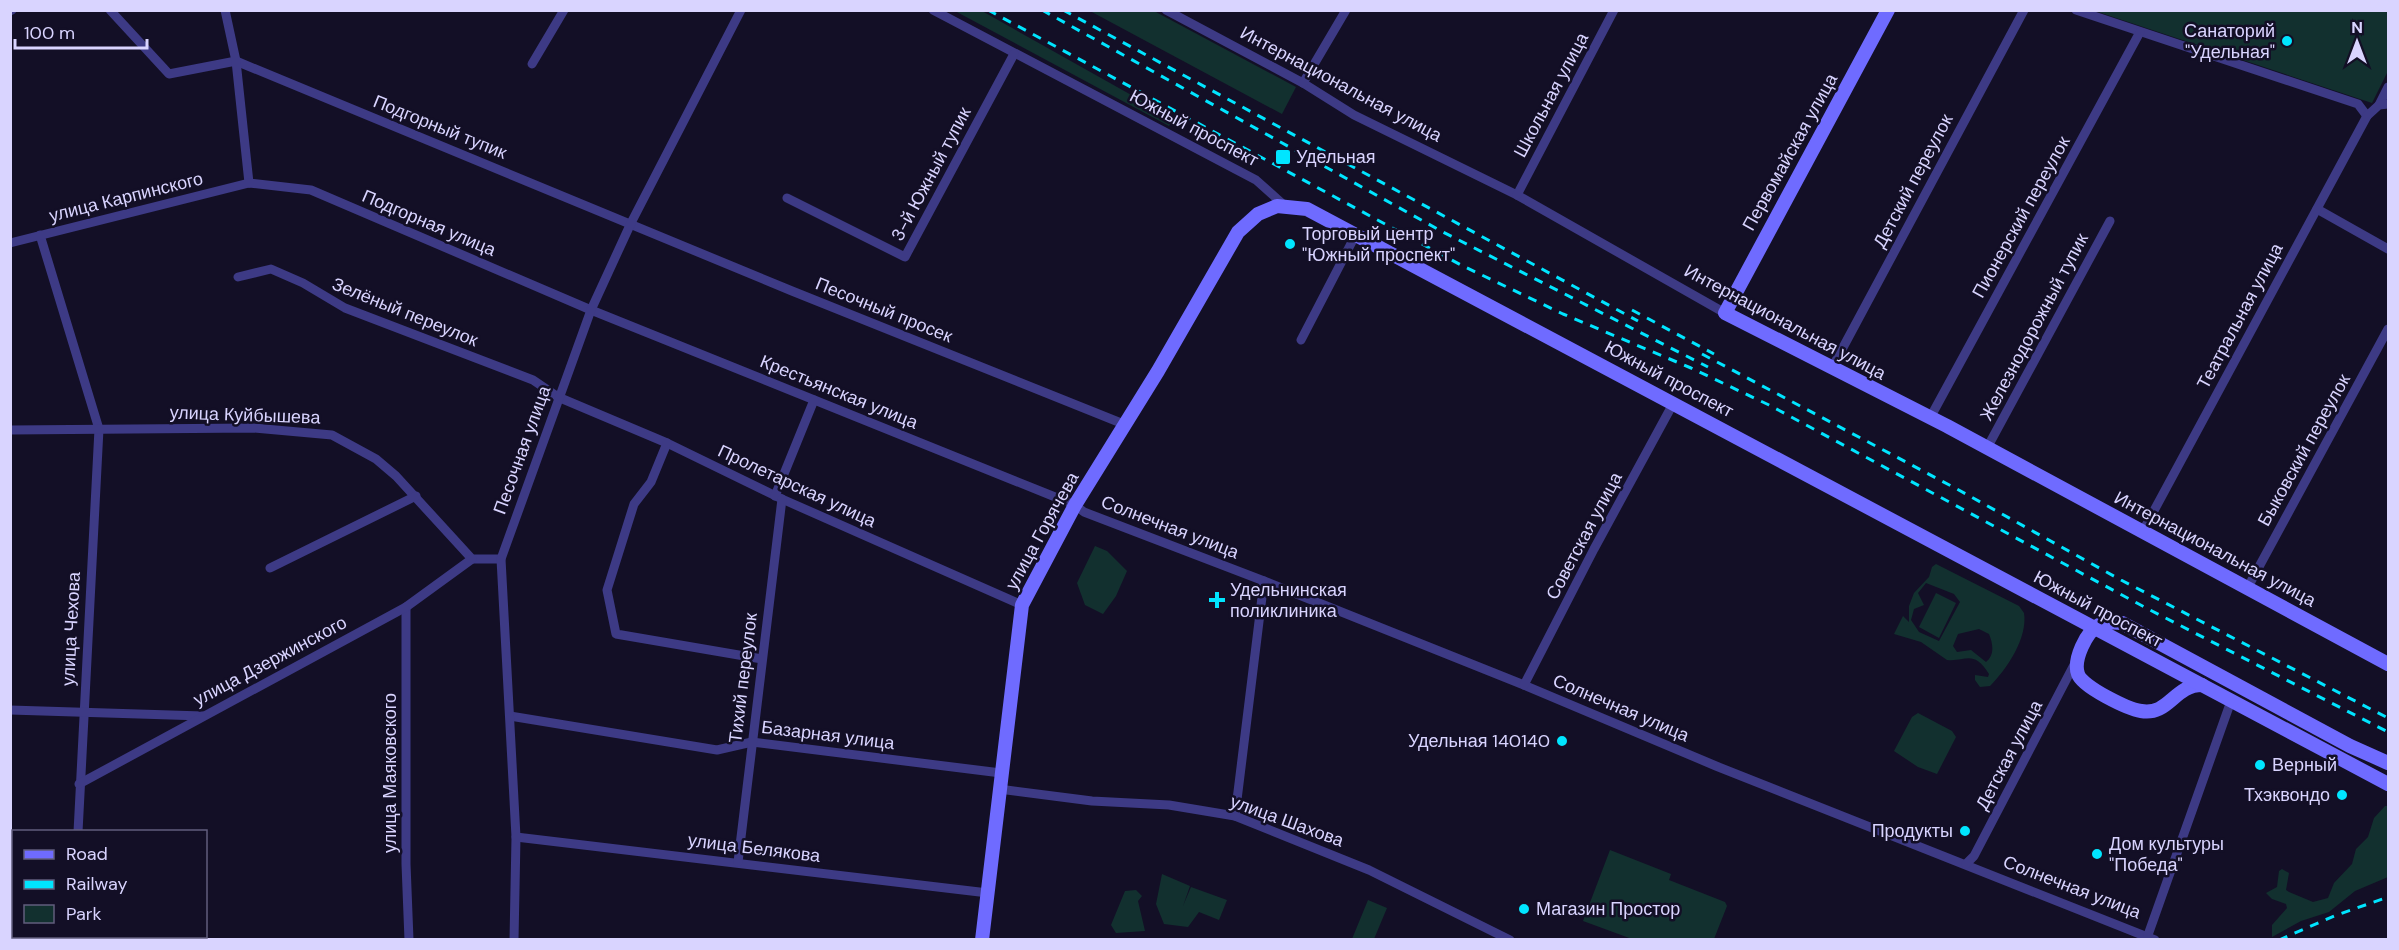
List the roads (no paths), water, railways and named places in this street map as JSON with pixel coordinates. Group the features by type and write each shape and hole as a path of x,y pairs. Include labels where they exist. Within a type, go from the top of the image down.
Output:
{"main road":[{"name":"Первомайская улица","path":"1725,313 1888,10"},
{"name":"Южный проспект","path":"1284,205 1307,209 1356,234 2388,784"},
{"name":"улица Горячева","path":"982,939 1022,605 1075,505 1126,425 1238,232 1258,214 1284,205"},
{"name":"Интернациональная улица","path":"1725,313 1987,448 2388,664"},
{"path":"2202,685 2189,686 2161,709 2151,712 2128,707 2085,684 2077,674 2078,657 2094,628 2112,622 2131,627 2350,746 2388,763"},
{"path":"2167,666 2175,680 2174,697"}],"street":[{"path":"110,10 170,74 236,61"},
{"path":"225,10 236,61 249,183"},
{"path":"532,64 564,10"},
{"name":"Песочная улица","path":"514,939 516,837 501,559 591,310 630,223 741,10"},
{"name":"Южный проспект","path":"933,10 1256,180 1284,205"},
{"name":"Интернациональная улица","path":"1166,10 1303,83 1354,115 1516,195 1725,313"},
{"path":"1303,83 1346,10"},
{"name":"Школьная улица","path":"1516,195 1614,10"},
{"name":"Детский переулок","path":"1832,368 2024,10"},
{"path":"2076,10 2358,104 2367,116"},
{"name":"Пионерский переулок","path":"1930,418 2140,32"},
{"name":"3-й Южный тупик","path":"787,198 905,257 1014,54"},
{"name":"Подгорный тупик","path":"236,61 630,223"},
{"path":"2384,105 2388,87"},
{"name":"Театральная улица","path":"2143,531 2367,116 2384,105"},
{"name":"улица Карпинского","path":"10,243 249,183"},
{"name":"Подгорная улица","path":"249,183 311,190 591,310"},
{"path":"2317,208 2388,249"},
{"name":"Железнодорожный тупик","path":"1987,448 2110,221"},
{"name":"Песочный просек","path":"630,223 792,291 1126,425"},
{"path":"1301,340 1356,234"},
{"path":"40,235 99,429"},
{"name":"Зелёный переулок","path":"238,277 271,269 303,283 345,308 533,380 558,397"},
{"name":"Крестьянская улица","path":"591,310 1075,505"},
{"name":"Быковский переулок","path":"2248,587 2388,329"},
{"name":"Пролетарская улица","path":"558,397 667,443 778,497 1022,605"},
{"name":"Тихий переулок","path":"738,862 778,497 814,400"},
{"name":"Советская улица","path":"1524,686 1594,549 1674,402"},
{"name":"улица Куйбышева","path":"10,430 253,428 332,435 376,459 416,496 472,559"},
{"name":"улица Чехова","path":"78,830 99,429"},
{"path":"667,443 651,482 634,504 607,590 616,634 762,659"},
{"path":"270,568 416,496"},
{"name":"Солнечная улица","path":"1075,505 1092,515 1264,581 1716,766 2151,937"},
{"path":"472,559 501,559"},
{"name":"улица Дзержинского","path":"80,784 406,607 472,559"},
{"path":"1235,816 1264,581"},
{"name":"улица Маяковского","path":"406,607 406,864 409,939"},
{"name":"Детская улица","path":"1966,864 1972,861 2078,657"},
{"path":"2151,937 2231,700"},
{"path":"10,710 203,716"},
{"name":"Базарная улица","path":"510,716 717,750 752,742 1001,772"},
{"name":"улица Шахова","path":"999,789 1092,801 1169,805 1235,816 1369,870 1510,939"},
{"name":"улица Белякова","path":"516,837 988,893"}],"railway":[{"path":"988,10 1461,265 1563,314 1691,368 1769,405 2148,609 2388,732"},
{"path":"1042,10 1443,232 1708,367"},
{"path":"1063,10 1638,321"},
{"path":"1632,310 1714,354"},
{"path":"1702,354 1955,488 2121,580 2388,718"},
{"path":"2279,940 2334,916 2388,897"}],"place":[{"name":"Санаторий \"Удельная\"","path":"2287,41"},
{"name":"Удельная","path":"1283,157"},
{"name":"Торговый центр \"Южный проспект\"","path":"1290,244"},
{"name":"Удельнинская поликлиника","path":"1217,600"},
{"name":"Удельная 140140","path":"1562,741"},
{"name":"Верный","path":"2260,765"},
{"name":"Тхэквондо","path":"2342,795"},
{"name":"Продукты","path":"1965,831"},
{"name":"Дом культуры \"Победа\"","path":"2097,854"},
{"name":"Магазин Простор","path":"1524,909"}]}
